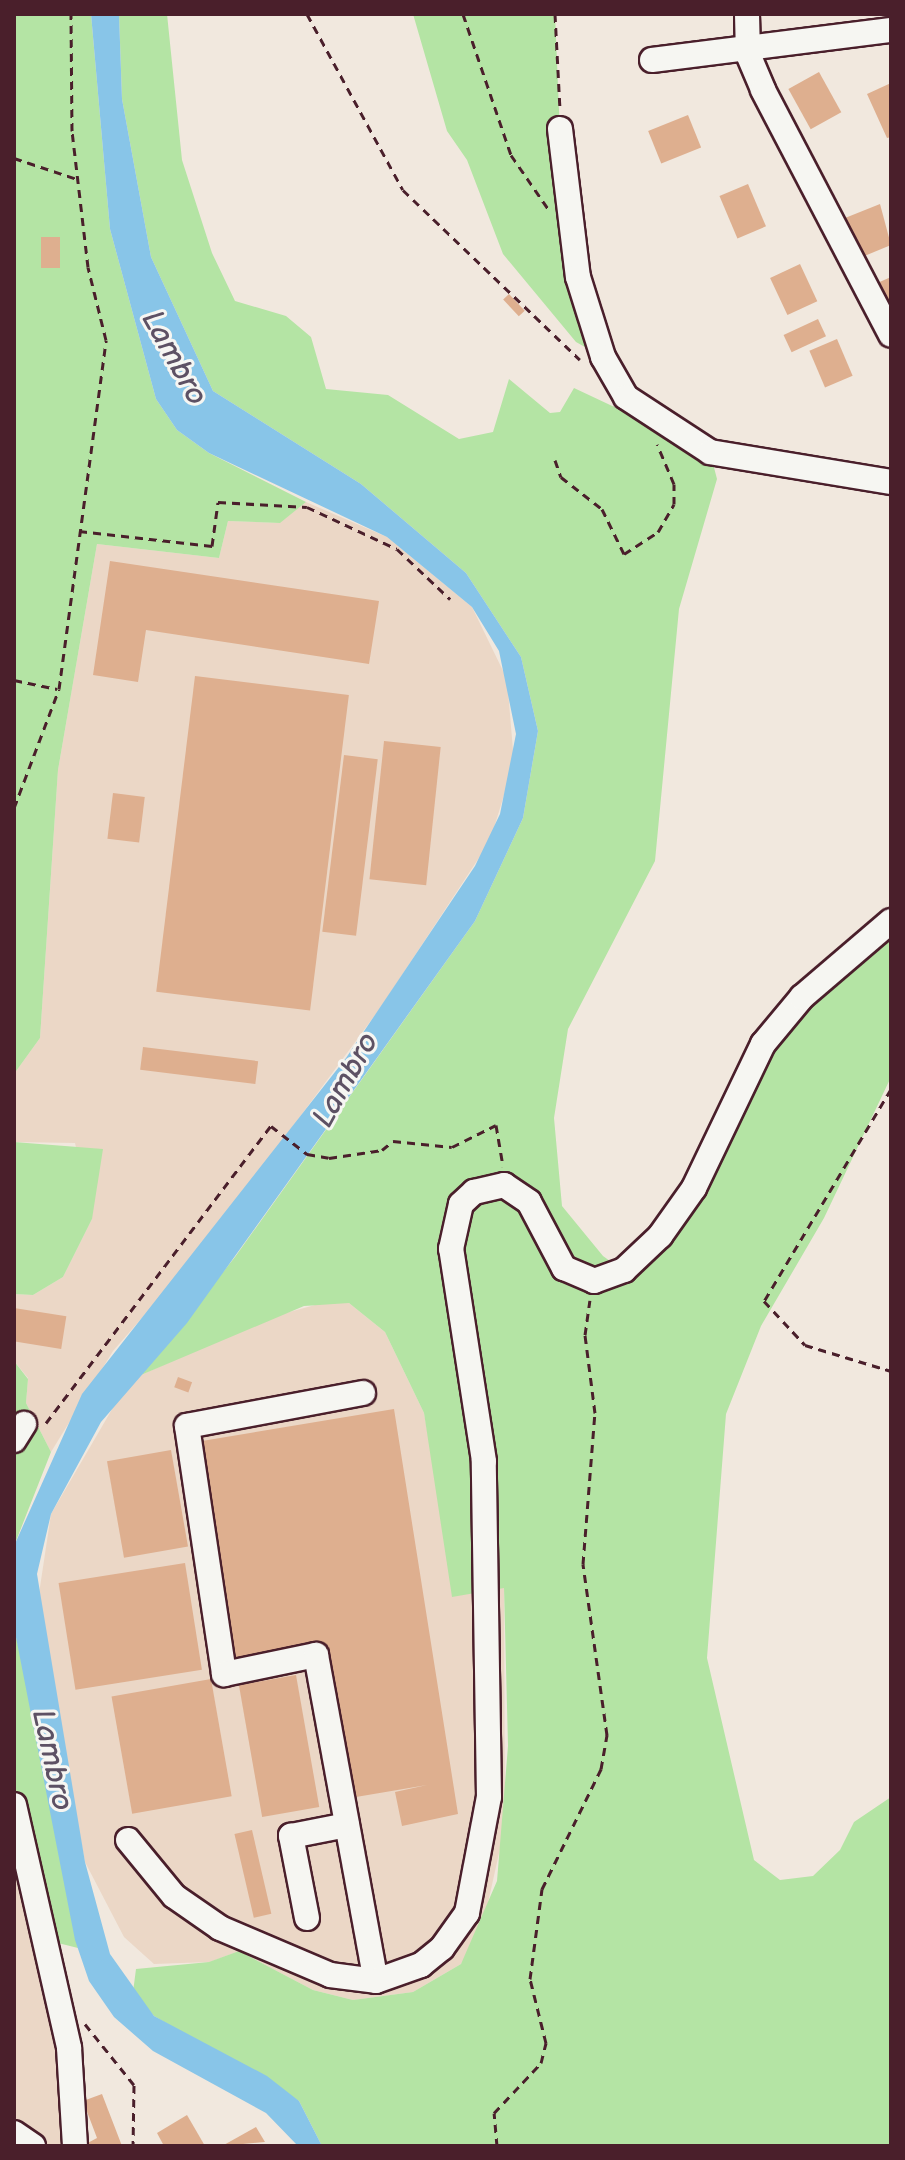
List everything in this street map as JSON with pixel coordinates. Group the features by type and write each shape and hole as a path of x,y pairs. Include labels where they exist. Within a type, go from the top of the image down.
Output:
{"street":[{"path":"747,14 748,48 890,334"},
{"path":"652,60 891,30"},
{"path":"560,129 566,219 578,277 622,390 655,420 710,452 891,482"},
{"path":"128,1840 174,1896 220,1928 330,1975 376,1981 442,1948 467,1913 486,1842 484,1461 451,1249 461,1204 474,1192 504,1185 529,1202 564,1268 593,1285 624,1270 660,1236 694,1188 763,1044 802,997 891,921"},
{"path":"363,1393 187,1426 224,1674 316,1655 376,1981"},
{"path":"14,1805 60,2004 75,2146"},
{"path":"307,1918 291,1836 347,1825"},
{"path":"14,2133 33,2146"}],"path":[{"path":"14,808 59,689 106,340 77,179 71,14"},
{"path":"307,14 403,190 563,347 622,390"},
{"path":"463,14 511,155 546,207 566,219"},
{"path":"555,14 560,129"},
{"path":"14,158 77,179"},
{"path":"555,460 561,477 602,509 619,552 627,553 658,532 674,504 655,420"},
{"path":"79,531 212,546 218,502 307,507 397,549 450,599"},
{"path":"14,680 59,689"},
{"path":"891,1089 764,1301 805,1345 891,1371"},
{"path":"24,1432 271,1126 307,1154 365,1155 393,1141 432,1150 496,1125 504,1185"},
{"path":"497,2146 494,2113 541,2063 546,2043 530,1979 542,1889 601,1769 607,1735 583,1564 594,1443 585,1335 593,1285"},
{"path":"60,2004 96,2034 134,2085 133,2146"}],"shaded area":[{"path":"306,502 387,537 472,607 507,679 514,762 490,841 381,1007 203,1248 113,1351 51,1452 26,1403 28,1378 14,1361 14,1294 33,1295 63,1277 92,1219 75,1143 14,1142 14,1074 40,1038 58,770 97,544 219,558 228,521 279,523"},
{"path":"326,1302 349,1303 385,1332 424,1413 435,1474 504,1588 505,1826 482,1930 461,1964 413,1992 353,2000 313,1990 239,1951 210,1962 154,1964 124,1937 85,1862 37,1607 51,1514 118,1399 141,1375 271,1317"},
{"path":"14,1836 20,1837 75,2146 14,2146"}],"green space":[{"path":"14,14 91,14 110,229 156,399 177,430 209,453 306,502 280,523 228,521 219,558 97,544 58,770 40,1038 14,1074"},
{"path":"119,14 167,14 182,160 212,253 235,301 286,316 311,337 326,389 388,395 459,439 493,432 509,379 550,413 560,412 574,388 710,452 717,479 679,609 655,861 568,1029 554,1118 562,1206 603,1256 614,1264 660,1236 763,1044 891,921 891,1077 824,1218 761,1326 726,1414 707,1658 754,1860 780,1880 813,1876 840,1850 854,1822 891,1797 891,2146 322,2146 299,2101 154,2016 133,1992 136,1969 209,1962 239,1951 313,1990 353,2000 413,1992 461,1964 497,1881 508,1746 504,1588 452,1597 424,1413 385,1332 349,1303 304,1306 141,1375 235,1257 475,921 523,818 538,731 521,657 466,573 361,484 213,391 151,257 122,99"},
{"path":"413,14 555,14 560,134 603,357 576,342 503,254 467,160 447,131"},
{"path":"14,1142 103,1149 92,1219 63,1277 33,1295 14,1294"},
{"path":"14,1361 28,1379 26,1403 51,1452 14,1546"},
{"path":"14,1627 38,1734 78,1948 50,1941 14,1836"}],"water":[{"name":"Lambro","path":"91,14 119,14 122,99 151,257 213,391 361,484 466,573 521,657 538,731 523,818 475,921 187,1323 101,1422 51,1514 37,1574 85,1862 110,1954 154,2016 267,2076 299,2101 322,2146 298,2146 266,2113 153,2051 114,2017 89,1981 75,1940 14,1627 14,1546 82,1394 346,1058 475,866 500,814 516,734 499,651 472,607 387,537 209,453 177,430 156,399 110,229"}],"building":[{"path":"819,72 841,112 811,129 788,89"},
{"path":"891,83 891,137 887,138 867,94"},
{"path":"688,115 701,147 661,164 648,131"},
{"path":"748,184 766,226 737,238 719,196"},
{"path":"880,204 891,245 862,257 845,218"},
{"path":"41,237 60,237 60,268 41,268"},
{"path":"800,264 817,301 787,315 770,278"},
{"path":"891,277 891,314 875,284"},
{"path":"509,294 525,311 519,316 503,299"},
{"path":"818,319 826,336 792,352 784,335"},
{"path":"837,339 853,376 825,388 809,351"},
{"path":"110,561 379,601 369,664 146,630 138,682 93,675"},
{"path":"195,676 349,695 310,1011 156,992"},
{"path":"384,741 441,747 426,885 369,879"},
{"path":"344,755 378,759 356,936 322,932"},
{"path":"113,793 145,797 139,843 107,839"},
{"path":"143,1047 258,1061 255,1084 140,1070"},
{"path":"14,1308 66,1316 61,1349 14,1341"},
{"path":"178,1377 192,1382 188,1392 174,1387"},
{"path":"394,1409 458,1814 402,1826 395,1792 427,1785 350,1798 325,1645 233,1661 196,1442"},
{"path":"171,1450 188,1547 124,1558 107,1461"},
{"path":"185,1563 202,1670 75,1690 59,1583"},
{"path":"296,1675 319,1807 262,1817 239,1685"},
{"path":"211,1679 232,1796 132,1814 112,1697"},
{"path":"252,1830 271,1914 254,1918 234,1834"},
{"path":"102,2094 122,2146 82,2146 97,2138 83,2101"},
{"path":"187,2115 205,2146 164,2146 157,2133"},
{"path":"256,2127 265,2142 222,2146"}]}
